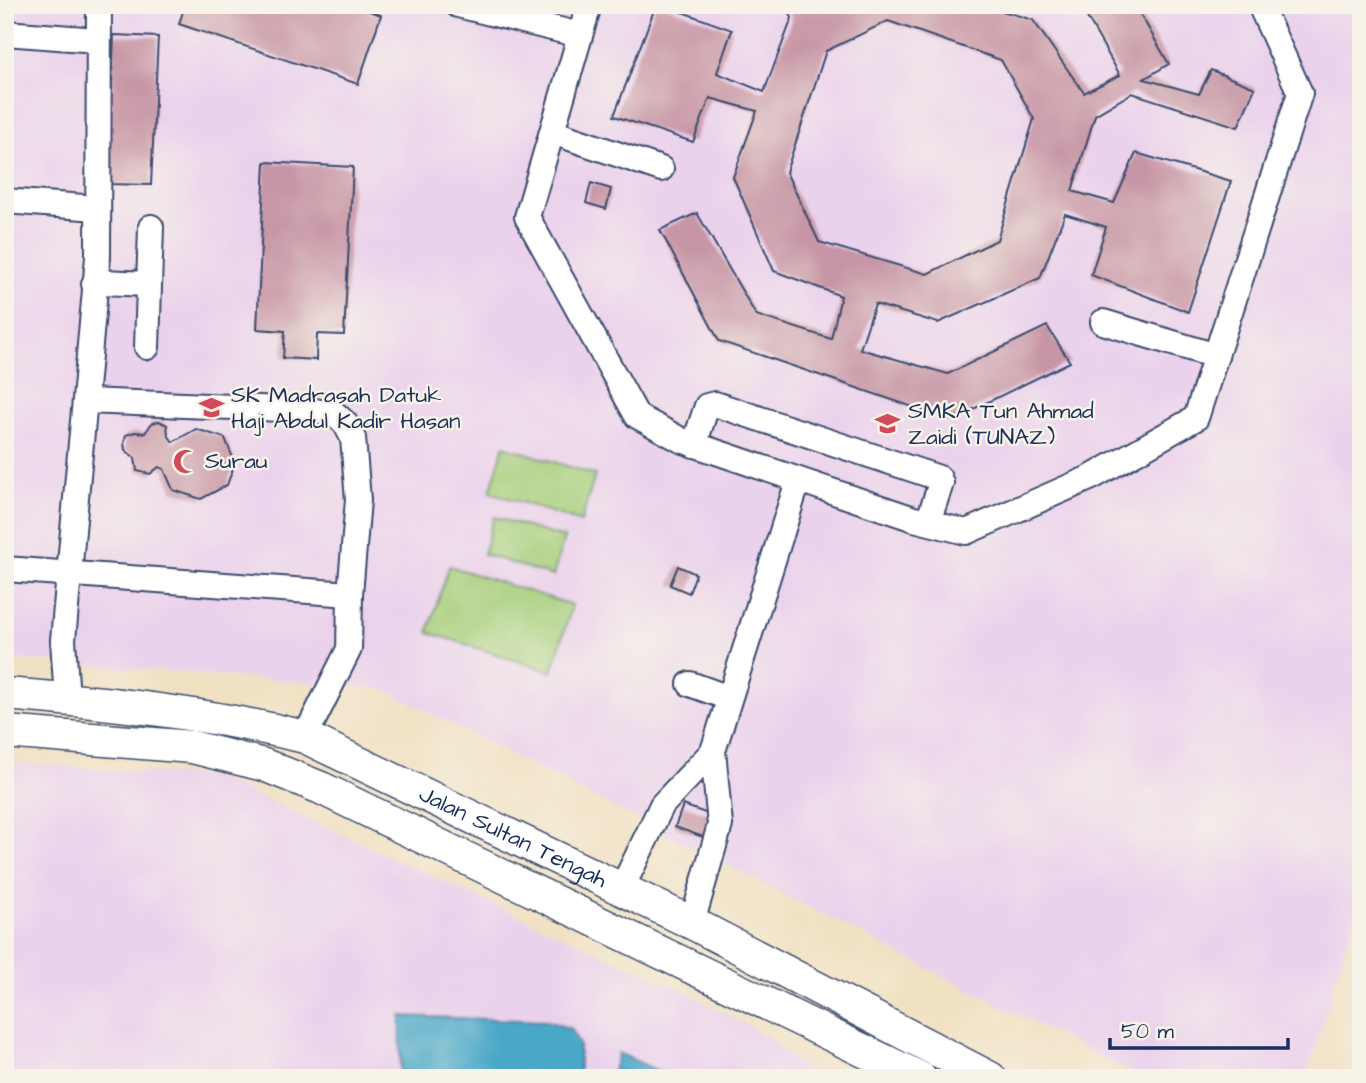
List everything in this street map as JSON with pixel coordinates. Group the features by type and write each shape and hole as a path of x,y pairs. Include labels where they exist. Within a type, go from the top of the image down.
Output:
{"main road":[{"name":"Jalan Sultan Tengah","path":"5,694 134,706 252,724 305,737 622,888 990,1078"},
{"name":"Jalan Sultan Tengah","path":"5,732 192,747 264,765 321,788 920,1078"}],"lane":[{"path":"67,699 63,640 98,257 99,5"},
{"path":"589,5 527,217 637,416 694,445 798,481 966,533 1092,477 1196,418 1300,93 1260,5"},
{"path":"463,6 580,35"},
{"path":"5,33 97,40"},
{"path":"552,132 660,169"},
{"path":"5,201 97,208"},
{"path":"147,347 151,227"},
{"path":"94,284 149,284"},
{"path":"1103,322 1216,356"},
{"path":"86,401 308,410 335,414 345,423 353,438 358,500 349,594 349,649 305,737"},
{"path":"694,445 707,406 715,404 939,478 941,483 928,522"},
{"path":"692,923 720,825 713,751 798,481"},
{"path":"5,569 349,594"},
{"path":"690,684 729,698"},
{"path":"622,888 662,805 713,751"}],"shaded area":[{"name":"SMKA Tun Ahmad Zaidi (TUNAZ)","path":"5,5 1361,5 1361,896 1306,1078 1142,1078 383,689 5,658"},
{"path":"5,762 216,777 694,996 767,1036 814,1078 5,1078"}],"green space":[{"path":"504,446 595,475 581,522 490,492"},
{"path":"494,517 564,538 553,576 483,554"},
{"path":"449,566 572,605 552,672 428,632"}],"water":[{"path":"401,1016 547,1021 571,1029 579,1045 579,1078 400,1078"},
{"path":"618,1053 674,1078 611,1078"}],"building":[{"path":"185,5 352,5 381,15 358,84 179,24"},
{"path":"656,5 663,5 732,30 717,73 764,92 792,18 786,5 812,5 814,9 821,5 982,5 1033,20 1084,93 1120,75 1080,5 1135,5 1169,64 1144,79 1199,94 1211,70 1255,88 1238,127 1132,93 1095,115 1072,191 1114,203 1136,153 1231,181 1188,312 1091,275 1106,227 1065,214 1040,278 938,323 875,304 860,349 948,374 1047,326 1070,362 951,420 719,341 660,230 697,213 756,315 831,339 841,296 774,271 733,177 757,111 710,98 693,142 614,116","holes":["888,21 1001,60 1034,119 997,240 927,274 819,242 786,172 826,51"]},
{"path":"114,35 158,37 151,185 108,184"},
{"path":"265,162 353,167 344,335 317,334 316,360 283,358 285,331 257,329"},
{"path":"591,183 611,189 606,209 586,203"},
{"name":"Surau","path":"159,421 167,425 168,435 173,442 196,429 225,438 235,463 227,485 201,499 173,490 164,469 159,467 150,474 137,471 135,458 125,450 126,435 145,433 152,423"},
{"path":"678,566 696,574 689,593 670,585"},
{"path":"683,805 711,815 703,837 675,827"}],"place":[{"name":"SK Madrasah Datuk Haji Abdul Kadir Hasan","path":"211,408"},
{"name":"SMKA Tun Ahmad Zaidi (TUNAZ)","path":"888,424"},
{"name":"Surau","path":"185,461"}]}
